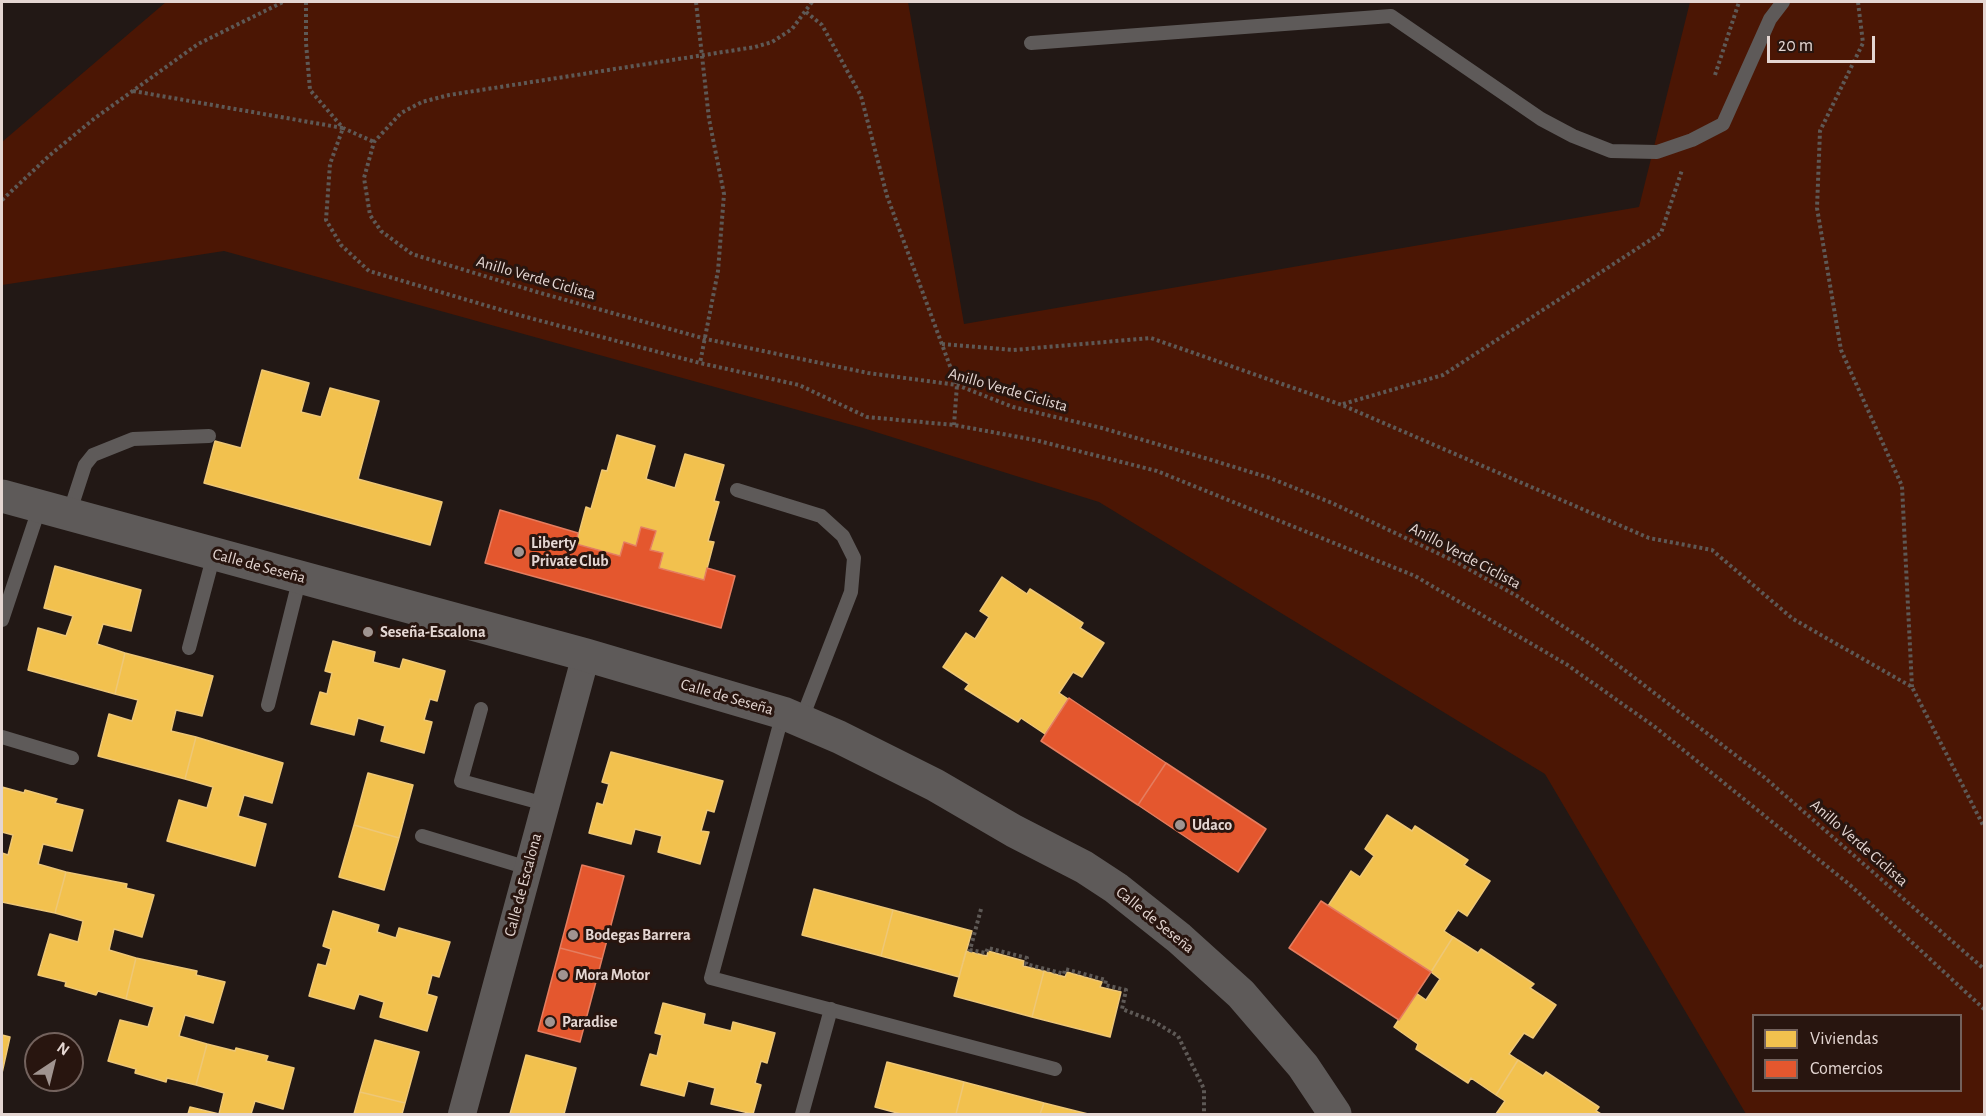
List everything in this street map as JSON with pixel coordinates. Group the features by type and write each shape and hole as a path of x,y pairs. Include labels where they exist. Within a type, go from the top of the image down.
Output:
{"street":[{"name":"Calle de Seseña","path":"2,496 586,655 792,717 935,785 1014,831 1084,867 1116,888 1179,938 1241,994 1303,1066 1335,1114"},
{"name":"Calle de Escalona","path":"462,1114 586,655"}],"lane":[{"path":"1031,43 1391,16 1541,119 1574,136 1611,151 1657,152 1692,140 1723,124 1770,19 1783,2"},
{"path":"2,620 55,510 93,455 133,439 209,436"},
{"path":"737,490 821,516 843,536 854,558 851,592 792,717 711,978 1055,1068"},
{"path":"189,648 213,554"},
{"path":"268,705 300,577"},
{"path":"481,709 461,781 545,804"},
{"path":"2,737 72,758"},
{"path":"422,836 528,868"},
{"path":"802,1114 831,1009"}],"path":[{"path":"2,200 50,155 198,44 283,2"},
{"path":"306,2 310,90 343,128"},
{"path":"696,2 701,56 724,194 718,271 700,363"},
{"name":"Anillo Verde Ciclista","path":"812,2 792,29 772,42 701,56 449,95 422,102 401,113 374,142 364,178 370,215 381,231 412,254 706,339 868,373 957,385 1013,407 1102,428 1270,478 1332,503 1444,556 1517,596 1601,652 1764,777 1984,969"},
{"path":"1714,76 1739,2"},
{"path":"1858,2 1863,43 1820,131 1817,208 1841,350 1902,486 1912,687 1984,827"},
{"path":"806,12 822,25 861,96 887,196 957,385 954,425"},
{"path":"133,91 343,128 374,142"},
{"path":"343,128 330,164 326,220 341,245 369,270 515,314 700,363 799,385 867,417 954,425 1035,440 1158,471 1415,576 1566,664 1655,727 1850,885 1984,1009"},
{"path":"1342,405 1443,375 1661,233 1692,140"},
{"path":"942,344 1013,350 1151,338 1342,405 1649,538 1713,549 1793,619 1912,687"},
{"path":"981,909 970,950 986,953 988,948 1027,958 1026,964 1064,974 1065,969 1106,980 1105,985 1126,990 1122,1009 1153,1021 1178,1036 1204,1089 1204,1114"}],"shaded area":[{"path":"166,2 908,2 964,324 1639,207 1690,2 1984,2 1984,1114 1746,1114 1545,774 1099,502 863,428 224,251 2,285 2,142"}],"building: Viviendas":[{"path":"262,370 309,383 301,412 321,417 330,388 379,401 358,479 442,502 430,545 204,483 215,441 241,448"},
{"path":"617,435 655,446 646,479 675,488 685,454 724,465 714,501 719,502 708,541 714,542 704,580 659,568 663,553 650,550 656,531 641,527 636,546 624,542 620,556 576,544 586,507 591,509 602,470 607,471"},
{"path":"55,566 141,590 131,631 103,624 97,644 125,653 115,694 28,670 38,628 66,636 73,616 44,608"},
{"path":"1002,577 1027,594 1030,589 1083,623 1080,628 1104,643 1082,677 1073,672 1059,693 1068,699 1045,734 1021,718 1018,722 965,689 969,684 943,667 966,633 975,639 989,617 980,611"},
{"path":"333,641 375,652 373,662 400,669 403,659 445,671 437,701 430,699 424,720 432,722 424,753 381,741 385,726 358,718 354,735 311,724 320,692 327,694 332,673 325,671"},
{"path":"125,653 213,676 202,716 176,710 171,731 196,737 185,779 98,756 109,714 132,721 138,700 115,694"},
{"path":"196,737 283,763 272,803 244,795 238,816 266,824 255,866 167,841 179,800 207,808 213,787 185,779"},
{"path":"611,752 723,781 714,812 707,810 701,831 709,832 700,864 658,852 662,836 635,829 631,844 589,833 597,803 603,805 609,784 602,782"},
{"path":"368,773 413,785 399,838 354,825"},
{"path":"2,787 24,793 25,790 57,799 55,803 83,810 72,851 43,844 38,864 66,872 55,913 2,902 2,853 8,855 13,835 2,832"},
{"path":"1387,815 1412,831 1415,826 1468,860 1464,865 1490,881 1467,916 1458,910 1444,931 1453,937 1431,972 1328,906 1351,871 1360,877 1374,856 1365,849"},
{"path":"354,825 399,838 384,890 339,877"},
{"path":"66,872 127,884 126,888 154,895 142,937 114,929 109,950 136,958 126,999 98,991 96,995 65,986 66,982 38,975 50,934 78,942 83,921 55,913"},
{"path":"814,889 893,910 881,956 802,935"},
{"path":"893,910 972,931 959,977 881,956"},
{"path":"333,911 379,925 377,932 396,938 399,928 450,942 439,977 432,975 427,994 437,997 427,1031 380,1017 384,1002 359,994 354,1009 309,996 318,964 326,966 331,949 323,946"},
{"path":"1453,937 1478,953 1481,949 1534,984 1530,988 1556,1005 1533,1038 1524,1033 1509,1054 1518,1060 1496,1095 1471,1078 1468,1083 1416,1049 1418,1044 1394,1027 1416,993 1426,1000 1440,979 1431,972"},
{"path":"966,951 987,956 988,951 1024,961 1023,966 1044,971 1032,1017 954,996"},
{"path":"136,958 197,971 196,975 225,982 213,1023 185,1015 179,1036 207,1044 196,1085 167,1078 166,1082 135,1073 136,1069 108,1061 120,1020 148,1027 154,1007 126,999"},
{"path":"1044,971 1065,977 1067,972 1102,982 1100,987 1121,992 1110,1037 1032,1017"},
{"path":"663,1003 705,1014 703,1024 731,1031 733,1022 775,1033 767,1063 761,1061 755,1083 761,1085 753,1114 711,1104 715,1088 688,1081 684,1096 641,1085 650,1054 657,1056 662,1035 655,1033"},
{"path":"2,1035 10,1037 2,1073"},
{"path":"375,1040 419,1052 405,1103 360,1092"},
{"path":"207,1044 268,1056 266,1061 294,1068 283,1109 255,1101 251,1114 219,1114 224,1093 196,1085"},
{"path":"526,1055 576,1068 564,1114 510,1114"},
{"path":"1518,1060 1543,1076 1546,1072 1599,1107 1596,1111 1601,1114 1496,1114 1505,1101 1496,1095"},
{"path":"887,1062 964,1082 956,1114 901,1114 875,1107"},
{"path":"964,1082 1044,1103 1040,1114 956,1114"},
{"path":"360,1092 405,1103 402,1114 354,1114"},
{"path":"1044,1103 1088,1114 1040,1114"},
{"path":"190,1107 219,1114 188,1114"}],"building: Comercios":[{"path":"500,510 578,533 576,544 620,556 624,542 636,546 641,527 656,531 650,550 663,553 659,568 704,580 707,568 735,576 721,628 485,563"},
{"path":"1069,698 1166,763 1138,805 1041,741"},
{"path":"1166,763 1266,829 1238,872 1138,805"},
{"path":"582,865 624,876 602,959 560,948"},
{"path":"1321,901 1431,972 1399,1020 1289,948"},
{"path":"560,948 602,959 580,1042 538,1031"}],"place":[{"name":"Liberty Private Club","path":"519,552"},
{"name":"Seseña-Escalona","path":"368,632"},
{"name":"Udaco","path":"1180,825"},
{"name":"Bodegas Barrera","path":"573,935"},
{"name":"Mora Motor","path":"563,975"},
{"name":"Paradise","path":"550,1022"}]}
